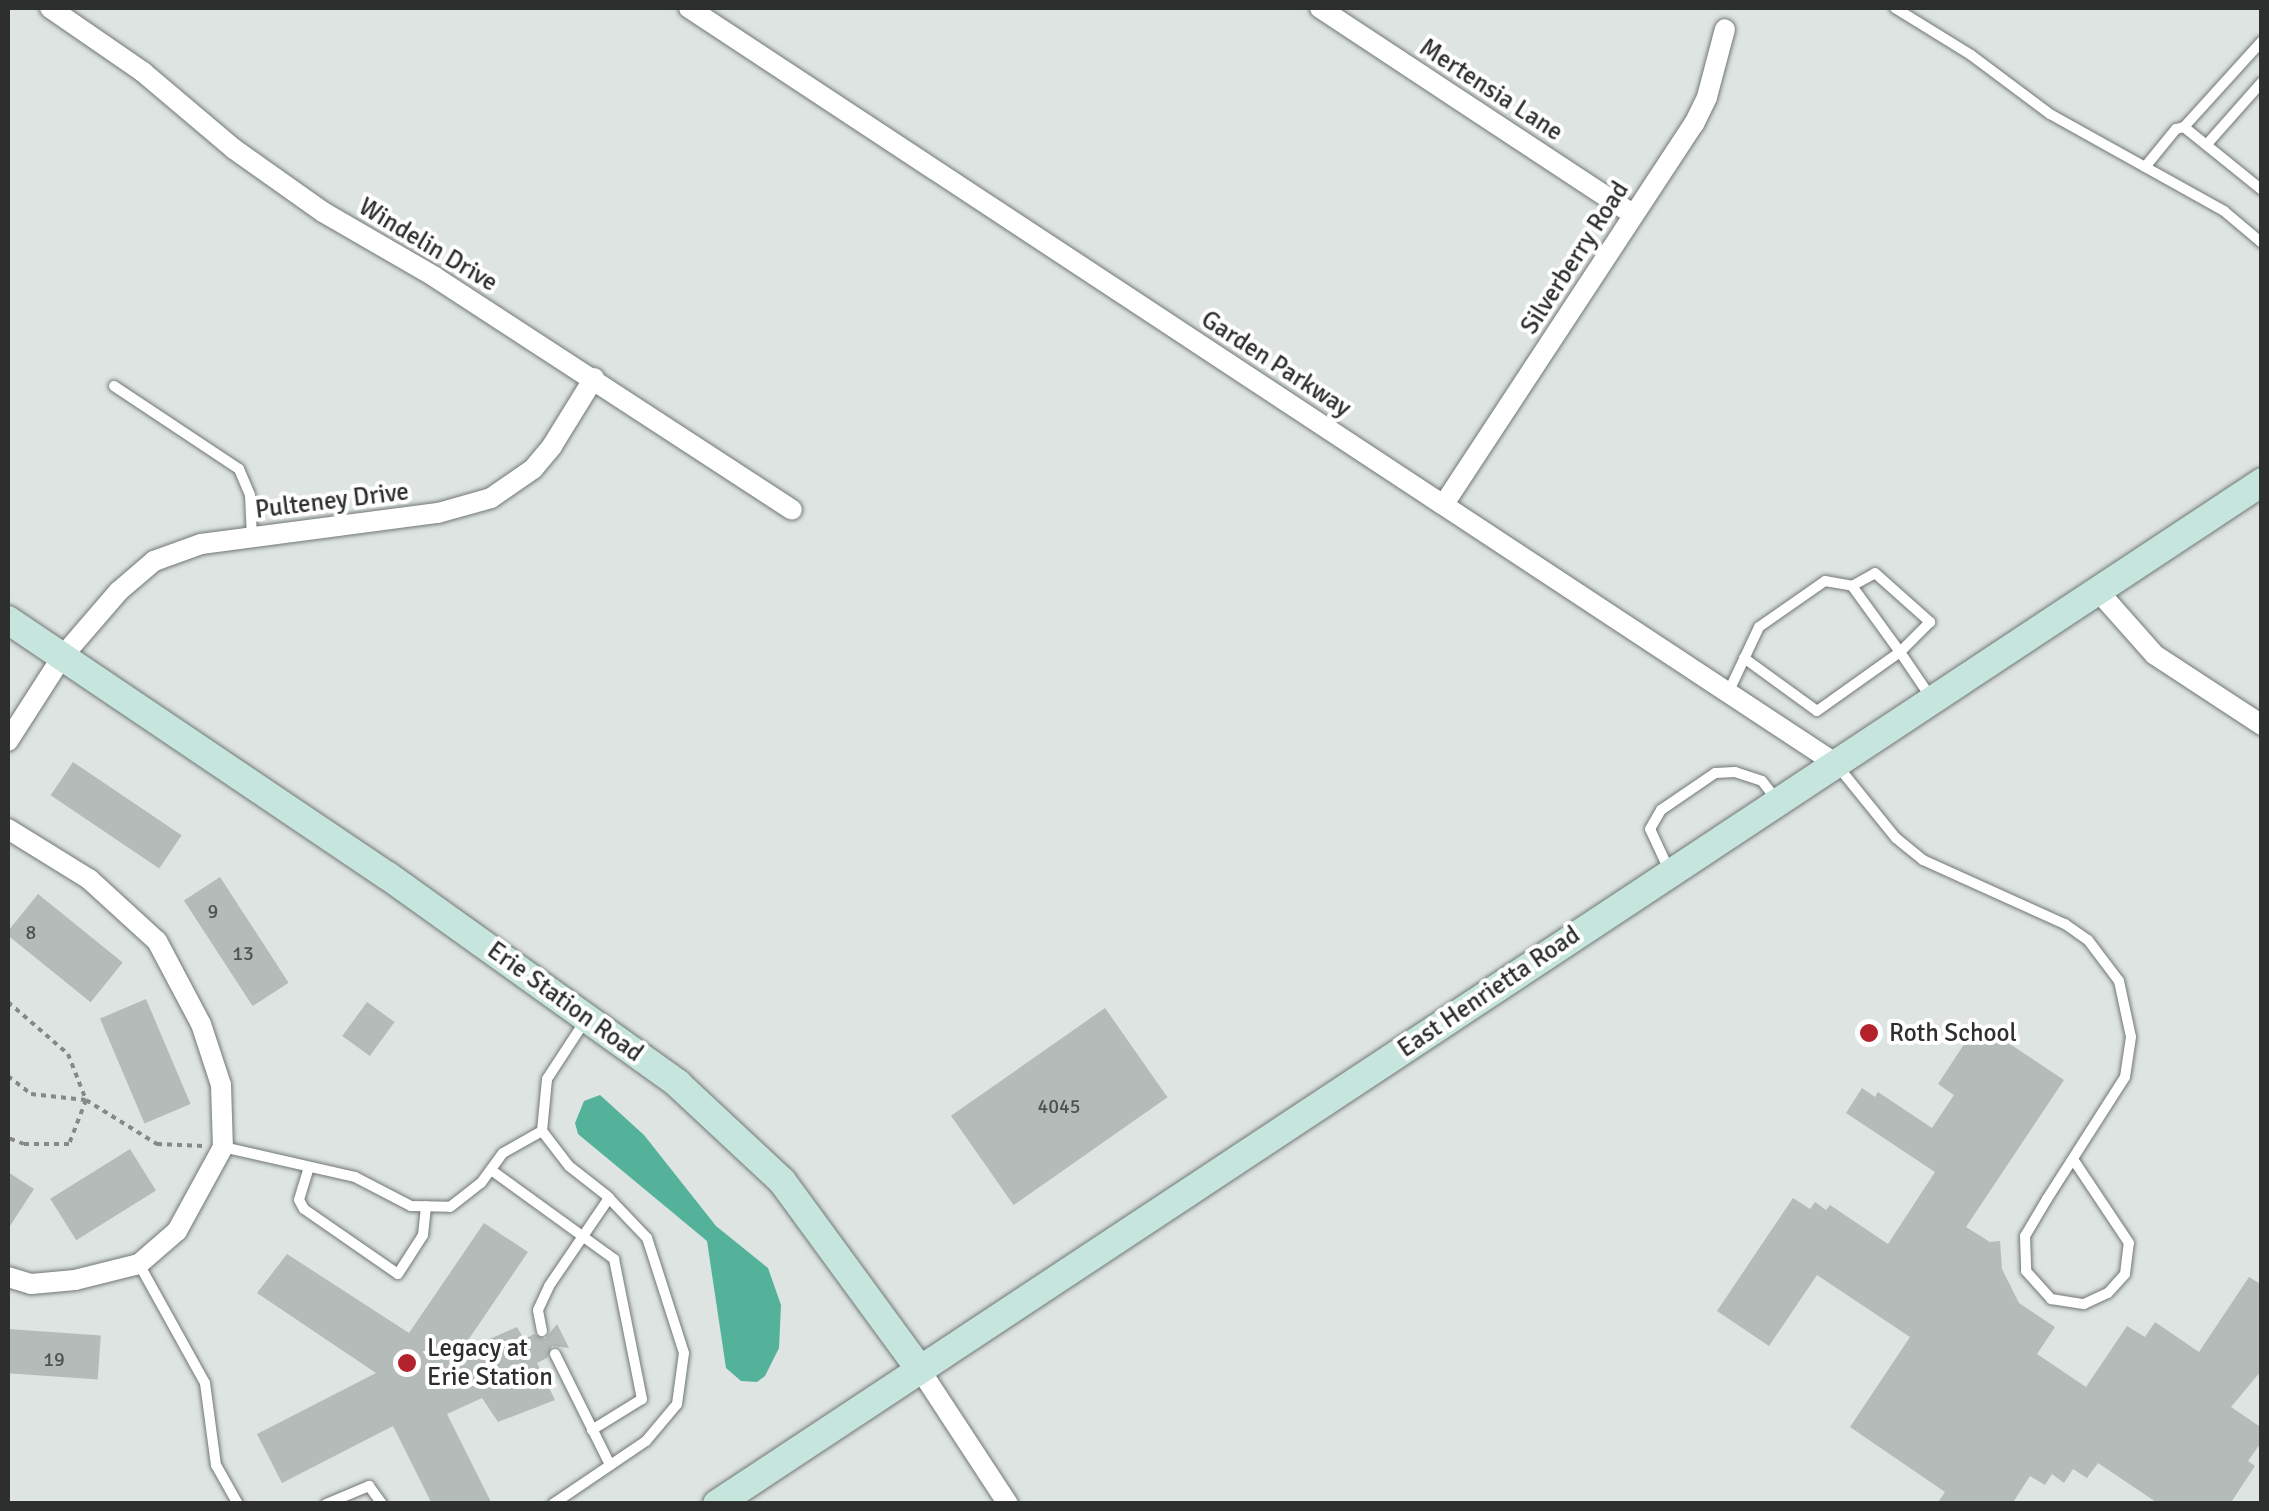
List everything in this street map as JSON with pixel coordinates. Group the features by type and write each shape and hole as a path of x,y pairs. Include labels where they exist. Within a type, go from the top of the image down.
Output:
{"main road":[{"name":"East Henrietta Road","path":"717,1504 2262,482"},
{"name":"Erie Station Road","path":"8,620 589,1016 678,1084 782,1181 919,1368"}],"street":[{"name":"Windelin Drive","path":"50,8 144,72 234,149 323,212 594,378 792,510"},
{"name":"Garden Parkway","path":"689,8 1836,763"},
{"name":"Mertensia Lane","path":"1320,8 1633,214"},
{"name":"Silverberry Road","path":"1444,504 1708,97 1725,29"},
{"name":"Pulteney Drive","path":"8,741 62,657 119,591 154,561 201,544 438,513 491,498 543,458 594,378"},
{"path":"2098,592 2155,655 2262,726"},
{"path":"8,829 89,880 157,941 200,1024 221,1085 223,1148 177,1231 139,1264 76,1280 31,1284 8,1276"},
{"name":"Erie Station Road","path":"919,1368 1008,1504"}],"lane":[{"path":"1895,8 1971,55 2050,114 2224,212 2262,243"},
{"path":"2145,166 2262,41"},
{"path":"2208,143 2262,82"},
{"path":"2184,127 2262,190"},
{"path":"114,386 239,469 250,495 252,536"},
{"path":"1728,692 1758,627 1824,581 1852,586 1875,574 1930,622 1900,652 1817,711 1744,658"},
{"path":"1852,586 1932,699"},
{"path":"1836,763 1896,838 1922,860 2064,924 2088,940 2113,971 2126,1002 2131,1036 2125,1077 2073,1159 2026,1236 2026,1271 2051,1298 2084,1304 2108,1293 2126,1274 2128,1243 2073,1159"},
{"path":"1670,872 1658,854 1650,830 1661,810 1715,773 1735,772 1762,781 1777,801"},
{"path":"553,1504 646,1440 676,1404 684,1352 646,1238 610,1198 569,1166 542,1131 548,1079 589,1016"},
{"path":"223,1148 355,1176 412,1206 450,1207 503,1153 542,1131"},
{"path":"310,1166 300,1200 304,1209 398,1274 423,1234 426,1206"},
{"path":"490,1170 614,1259 642,1399 636,1407 592,1430"},
{"path":"542,1331 538,1310 583,1234 610,1198"},
{"path":"139,1264 204,1383 216,1466 238,1504"},
{"path":"555,1354 610,1466"},
{"path":"326,1504 369,1486 382,1504"}],"path":[{"path":"8,1002 68,1054 86,1100 69,1144 24,1144 8,1138"},
{"path":"8,1076 30,1094 86,1100 157,1144 223,1148"}],"shaded area":[{"path":"600,1095 644,1135 716,1226 768,1268 781,1305 779,1348 765,1376 757,1382 741,1381 726,1368 707,1241 578,1134 575,1123 584,1101"}],"building":[{"path":"73,762 182,835 159,868 51,795"},
{"path":"220,877 289,983 253,1006 184,900"},
{"path":"38,894 123,963 91,1002 8,935"},
{"path":"146,999 191,1104 145,1123 100,1019"},
{"path":"367,1002 395,1022 370,1056 342,1036"},
{"path":"1105,1008 1168,1097 1014,1205 951,1116"},
{"path":"1978,1023 2064,1080 1966,1227 1990,1242 2000,1241 2002,1269 2019,1303 2055,1327 2037,1354 2086,1387 2127,1326 2145,1337 2155,1322 2199,1352 2249,1277 2262,1285 2262,1370 2231,1407 2262,1428 2262,1441 2248,1461 2255,1466 2230,1504 2159,1504 2098,1463 2087,1478 2073,1469 2064,1483 2052,1474 2045,1485 2030,1476 2012,1504 1937,1504 1945,1492 1850,1427 1910,1337 1817,1275 1769,1346 1717,1311 1793,1198 1810,1209 1815,1202 1826,1210 1830,1205 1888,1244 1935,1172 1846,1113 1862,1088 1875,1097 1878,1092 1932,1128 1954,1095 1938,1084"},
{"path":"130,1149 156,1191 76,1240 50,1199"},
{"path":"8,1172 34,1189 8,1229"},
{"name":"Legacy at Erie Station","path":"484,1223 528,1252 460,1352 517,1327 524,1339 534,1334 545,1339 557,1324 569,1348 552,1346 547,1358 537,1363 555,1400 498,1422 482,1398 447,1414 492,1504 432,1504 393,1426 282,1483 257,1434 376,1373 257,1293 287,1254 409,1333"},
{"path":"8,1329 101,1335 98,1379 8,1373"}],"place":[{"name":"Roth School","path":"1869,1033"},
{"name":"Legacy at Erie Station","path":"407,1363"}]}
